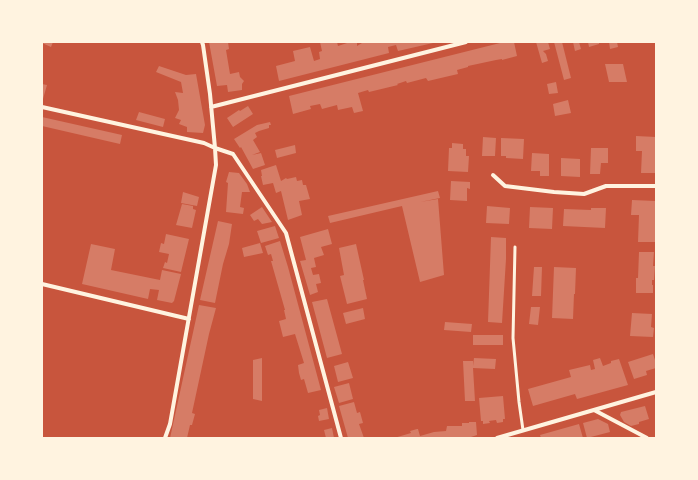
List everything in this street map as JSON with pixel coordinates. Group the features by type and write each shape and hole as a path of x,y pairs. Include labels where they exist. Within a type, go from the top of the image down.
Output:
{"street":[{"path":"165,438 170,424 216,164 211,107 202,42"},
{"path":"211,107 466,42"},
{"path":"42,107 204,143 233,154 286,233 341,438"},
{"path":"493,175 505,186 569,194 584,194 606,186 656,186"},
{"path":"42,284 189,318"},
{"path":"497,438 656,392"},
{"path":"594,410 647,438"}],"lane":[{"path":"515,247 513,338 523,430"}],"building":[{"path":"42,42 53,42 51,47"},
{"path":"209,42 228,42 229,49 226,50 230,74 239,72 240,77 244,81 242,84 242,90 228,92 227,85 217,86"},
{"path":"320,42 337,42 338,46 347,42 357,42 357,46 362,43 361,42 433,43 398,51 396,45 388,47 389,53 279,81 276,66 295,61 293,51 310,47 314,61 320,59 319,52 322,51"},
{"path":"504,42 514,42 517,56 468,66 457,70 458,74 428,81 426,78 407,83 406,81 397,84 398,85 358,93 363,111 354,113 352,107 338,110 337,105 322,109 320,104 310,106 311,109 293,114 289,96"},
{"path":"536,42 548,42 550,49 543,51 546,54 548,61 542,63"},
{"path":"554,42 562,42 571,78 564,80"},
{"path":"573,42 579,42 581,49 575,51"},
{"path":"588,42 599,42 599,44 589,47"},
{"path":"609,42 617,42 618,47 610,49"},
{"path":"605,64 623,64 627,82 609,82"},
{"path":"159,66 186,75 196,74 205,125 203,133 187,132 187,127 179,124 181,120 175,118 179,110 175,92 183,93 181,82 156,72"},
{"path":"556,82 558,93 549,94 547,84"},
{"path":"42,84 47,85 43,99 42,98"},
{"path":"568,100 571,113 555,116 553,104"},
{"path":"248,106 253,114 233,127 227,118"},
{"path":"139,112 165,119 163,127 136,120"},
{"path":"42,117 122,135 120,144 42,126"},
{"path":"270,122 271,125 269,125 269,128 255,133 257,137 253,140 260,152 252,155 261,153 265,165 253,169 241,147 240,148 234,139 257,125"},
{"path":"636,136 656,137 655,173 641,173 642,151 636,151"},
{"path":"483,137 496,138 495,156 482,156"},
{"path":"501,138 524,139 523,159 506,158 506,156 501,156"},
{"path":"452,143 463,144 463,149 466,149 466,156 469,156 468,172 448,171 449,148 452,148"},
{"path":"295,145 296,153 277,158 275,150"},
{"path":"591,148 608,148 608,163 601,163 600,174 590,174"},
{"path":"532,153 549,154 549,176 540,176 540,171 531,171"},
{"path":"561,158 580,159 580,177 561,176"},
{"path":"276,165 281,181 286,178 296,177 297,181 302,180 303,185 306,185 310,199 299,201 302,215 288,220 281,191 276,193 273,183 263,185 261,170"},
{"path":"229,172 239,173 247,184 250,192 242,192 240,207 244,208 243,214 226,212 228,183 226,182"},
{"path":"451,181 470,182 470,189 467,188 467,201 450,200"},
{"path":"438,191 440,198 420,202 438,199 444,275 420,282 402,206 330,223 328,216"},
{"path":"183,192 199,197 197,206 181,203"},
{"path":"632,200 656,201 655,242 638,242 639,215 631,215"},
{"path":"182,204 193,206 193,209 196,210 192,228 176,225"},
{"path":"487,206 510,208 509,224 486,223"},
{"path":"262,207 272,222 262,224 258,219 254,221 250,215"},
{"path":"530,207 553,208 552,229 529,228"},
{"path":"591,208 606,208 605,228 563,226 564,209 591,210"},
{"path":"218,221 232,224 229,244 223,264 215,303 200,300"},
{"path":"275,226 279,238 261,243 257,231"},
{"path":"328,229 332,244 321,247 324,255 314,258 316,267 311,268 313,275 319,274 321,283 316,284 318,292 310,295 300,261 306,260 300,237"},
{"path":"166,234 189,239 181,272 163,268 165,262 167,263 169,254 159,252 161,243 164,244"},
{"path":"491,237 506,238 502,323 488,322"},
{"path":"280,241 321,390 308,393 304,379 301,380 299,373 298,365 304,363 295,334 283,337 279,321 286,319 285,310 271,261 273,261 271,254 268,255 265,246"},
{"path":"260,243 263,253 244,257 242,248"},
{"path":"91,244 115,249 111,270 160,280 162,270 181,274 174,301 172,303 157,300 159,290 150,289 148,299 82,284"},
{"path":"356,244 367,299 347,304 340,276 344,275 339,248"},
{"path":"639,252 654,252 653,266 655,266 654,280 652,280 653,293 636,293"},
{"path":"534,267 542,267 541,296 532,296"},
{"path":"554,267 576,268 573,319 552,318"},
{"path":"327,299 342,354 327,358 312,302"},
{"path":"199,305 216,308 192,413 195,414 192,425 190,425 187,438 170,438"},
{"path":"531,307 540,307 538,325 529,324"},
{"path":"363,308 365,319 346,324 343,313"},
{"path":"632,313 652,314 651,327 654,328 653,337 630,336"},
{"path":"445,322 472,324 471,332 444,330"},
{"path":"473,335 503,335 503,345 473,345"},
{"path":"653,354 656,368 646,371 647,375 634,379 628,362"},
{"path":"262,358 262,401 253,399 253,360"},
{"path":"474,358 496,359 495,369 473,368 475,401 465,401 463,361 473,361 473,366"},
{"path":"600,358 603,366 611,363 611,361 619,359 628,385 577,399 575,394 533,406 528,389 571,377 569,370 590,365 591,370 595,369 593,360"},
{"path":"348,362 353,378 338,382 334,366"},
{"path":"349,383 353,399 339,403 334,387"},
{"path":"503,396 505,419 503,419 503,422 497,423 496,420 483,424 483,421 481,421 479,398"},
{"path":"354,402 357,413 360,412 363,423 359,424 364,438 348,438 339,406"},
{"path":"645,406 649,419 639,422 639,424 631,426 624,422 620,415 621,412"},
{"path":"327,408 329,419 319,421 319,410"},
{"path":"598,419 608,424 610,432 587,438 583,423"},
{"path":"476,422 477,435 468,438 394,438 411,433 410,431 417,429 420,436 434,432 446,431 447,426 462,426 462,423"},
{"path":"579,424 583,438 541,438 540,435"},
{"path":"332,428 334,438 326,438 324,430"}]}
